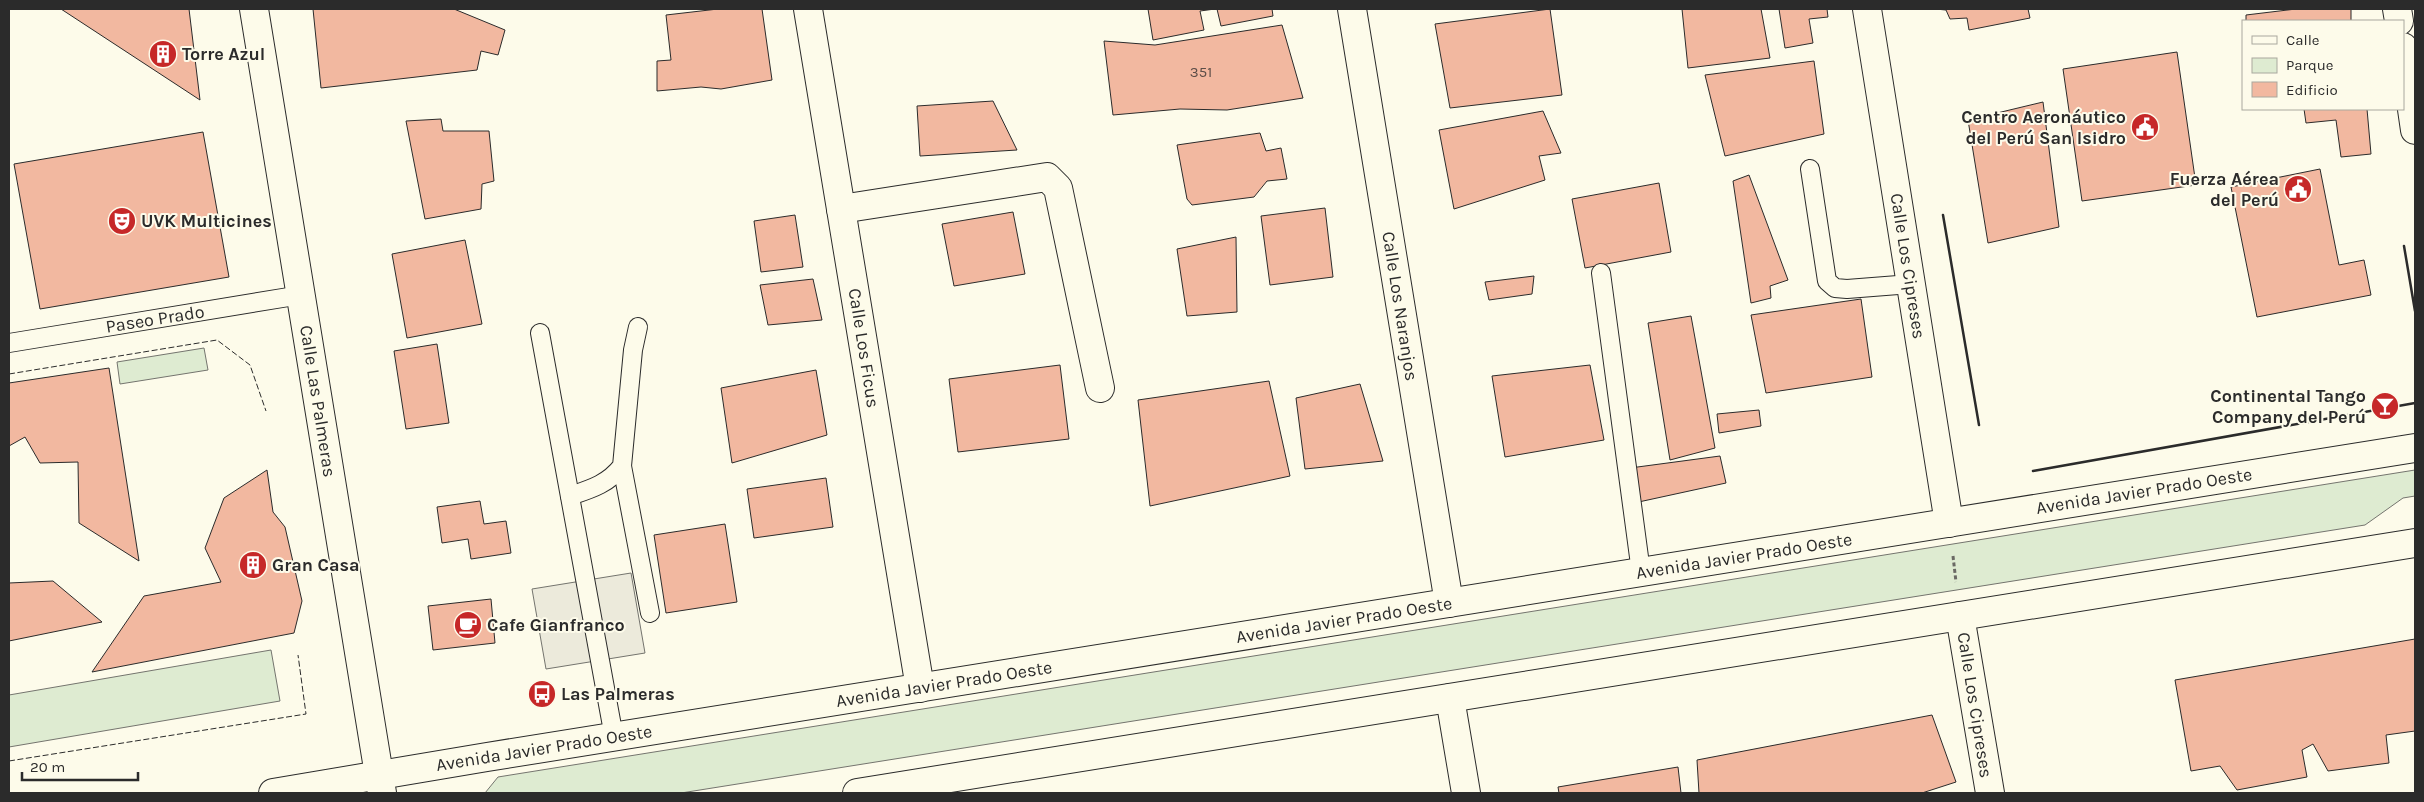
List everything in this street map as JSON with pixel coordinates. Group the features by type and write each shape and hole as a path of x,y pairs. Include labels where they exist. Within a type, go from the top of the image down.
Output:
{"main road":[{"name":"Calle Las Palmeras","path":"254,9 381,784"},
{"name":"Calle Los Ficus","path":"808,9 920,688"},
{"name":"Calle Los Naranjos","path":"1352,9 1449,603"},
{"name":"Calle Los Cipreses","path":"1868,9 1949,523"},
{"path":"2404,54 2415,130"},
{"path":"841,209 1047,177 1058,188 1100,388"},
{"name":"Avenida Javier Prado Oeste","path":"273,793 381,784 614,737 2415,448"},
{"path":"856,793 941,786 1450,698 2415,543"},
{"name":"Calle Los Cipreses","path":"1960,616 1990,793"},
{"path":"1450,698 1466,793"}],"lane":[{"path":"1810,169 1827,281 1834,288 1847,289 1911,284"},
{"path":"1601,273 1641,572"},
{"name":"Paseo Prado","path":"9,343 301,295"},
{"path":"638,327 633,350 622,466 650,613"},
{"path":"540,333 614,737"},
{"path":"570,496 598,487 614,477 622,466"}],"path":[{"path":"1949,523 1960,616"}],"green space":[{"path":"204,348 208,370 120,384 117,362"},
{"path":"2415,470 2415,496 2403,498 2365,525 681,793 485,793 498,777"},
{"path":"271,650 280,701 9,747 9,695"}],"shaded area":[{"path":"631,573 645,653 546,669 532,589"}],"building":[{"name":"Torre Azul","path":"61,9 189,9 200,100"},
{"path":"313,9 454,9 505,30 498,55 481,51 477,70 321,88"},
{"path":"718,9 762,9 772,80 721,89 701,87 657,91 657,61 671,60 666,15"},
{"path":"1148,9 1215,9 1200,11 1204,30 1153,40"},
{"path":"1217,9 1272,9 1273,16 1221,26"},
{"path":"1550,9 1562,95 1450,108 1435,24"},
{"path":"1682,9 1761,9 1770,58 1688,68"},
{"path":"1779,9 1827,9 1828,17 1809,19 1813,43 1785,48"},
{"path":"1935,9 2028,9 2030,18 1969,30 1967,18 1950,19 1946,10"},
{"path":"2296,9 2351,9 2351,20 2246,20 2246,15"},
{"path":"1282,25 1303,98 1227,110 1180,109 1113,115 1104,41 1155,45"},
{"path":"2177,52 2196,185 2082,201 2063,69"},
{"path":"1814,61 1824,134 1725,156 1705,75"},
{"path":"993,101 1017,150 920,156 917,106"},
{"path":"2043,102 2059,227 1988,243 1968,120"},
{"path":"2304,110 2367,110 2371,154 2341,157 2336,120 2306,123"},
{"path":"1543,111 1561,153 1539,156 1545,180 1454,209 1439,130"},
{"path":"441,119 443,131 489,131 494,181 482,184 481,209 425,219 406,121"},
{"name":"UVK Multicines","path":"203,132 229,277 40,309 14,164"},
{"path":"1260,133 1266,151 1281,148 1287,179 1267,181 1254,197 1192,205 1187,199 1177,145"},
{"path":"2320,169 2339,265 2364,260 2371,295 2257,317 2231,187"},
{"path":"1749,175 1788,280 1770,286 1771,298 1751,303 1733,181"},
{"path":"1659,183 1671,252 1585,268 1572,199"},
{"path":"1325,208 1333,277 1270,285 1261,216"},
{"path":"1013,212 1025,274 954,286 942,224"},
{"path":"795,215 803,267 761,272 754,221"},
{"path":"1236,237 1237,312 1187,316 1177,249"},
{"path":"465,240 482,324 407,338 392,254"},
{"path":"1534,276 1532,294 1489,300 1485,282"},
{"path":"813,279 822,320 768,325 760,285"},
{"path":"1861,299 1872,377 1766,393 1751,315"},
{"path":"1691,316 1715,448 1670,460 1648,323"},
{"path":"437,344 449,423 406,429 394,351"},
{"path":"1060,365 1069,439 958,452 949,379"},
{"path":"1590,365 1604,440 1505,457 1492,376"},
{"path":"109,368 139,561 79,523 78,462 40,463 25,437 9,446 9,383"},
{"path":"816,370 827,435 732,463 721,388"},
{"path":"1269,381 1290,476 1150,506 1138,400"},
{"path":"1360,384 1383,461 1305,469 1296,398"},
{"path":"1759,410 1761,426 1719,433 1717,414"},
{"path":"1720,456 1726,483 1634,503 1630,468"},
{"name":"Gran Casa","path":"267,470 273,512 285,527 302,601 294,633 92,672 144,596 221,582 205,548 224,498"},
{"path":"826,478 833,527 754,538 747,489"},
{"path":"480,501 484,524 506,521 511,553 471,559 468,539 442,543 437,507"},
{"path":"725,524 737,602 666,613 654,535"},
{"path":"53,581 102,622 9,641 9,583"},
{"path":"491,599 495,643 433,650 428,606"},
{"path":"2415,639 2415,731 2386,735 2389,763 2328,771 2313,744 2302,750 2307,777 2237,790 2220,766 2191,771 2175,680"},
{"path":"1932,715 1956,782 1922,793 1699,793 1697,760"},
{"path":"1678,767 1681,793 1559,793 1558,787"}],"fence":[{"path":"9,374 217,340 250,365 266,411"},
{"path":"9,761 306,714 298,655"}],"wall":[{"path":"1943,215 1979,425"},
{"path":"2404,246 2415,311"},
{"path":"2033,471 2415,403"}],"place":[{"name":"Torre Azul","path":"163,54"},
{"name":"Centro Aeronáutico del Perú San Isidro","path":"2145,127"},
{"name":"Fuerza Aérea del Perú","path":"2298,189"},
{"name":"UVK Multicines","path":"122,221"},
{"name":"Continental Tango Company del Perú","path":"2385,406"},
{"name":"Gran Casa","path":"253,565"},
{"name":"Cafe Gianfranco","path":"468,625"},
{"name":"Las Palmeras","path":"542,694"}]}
